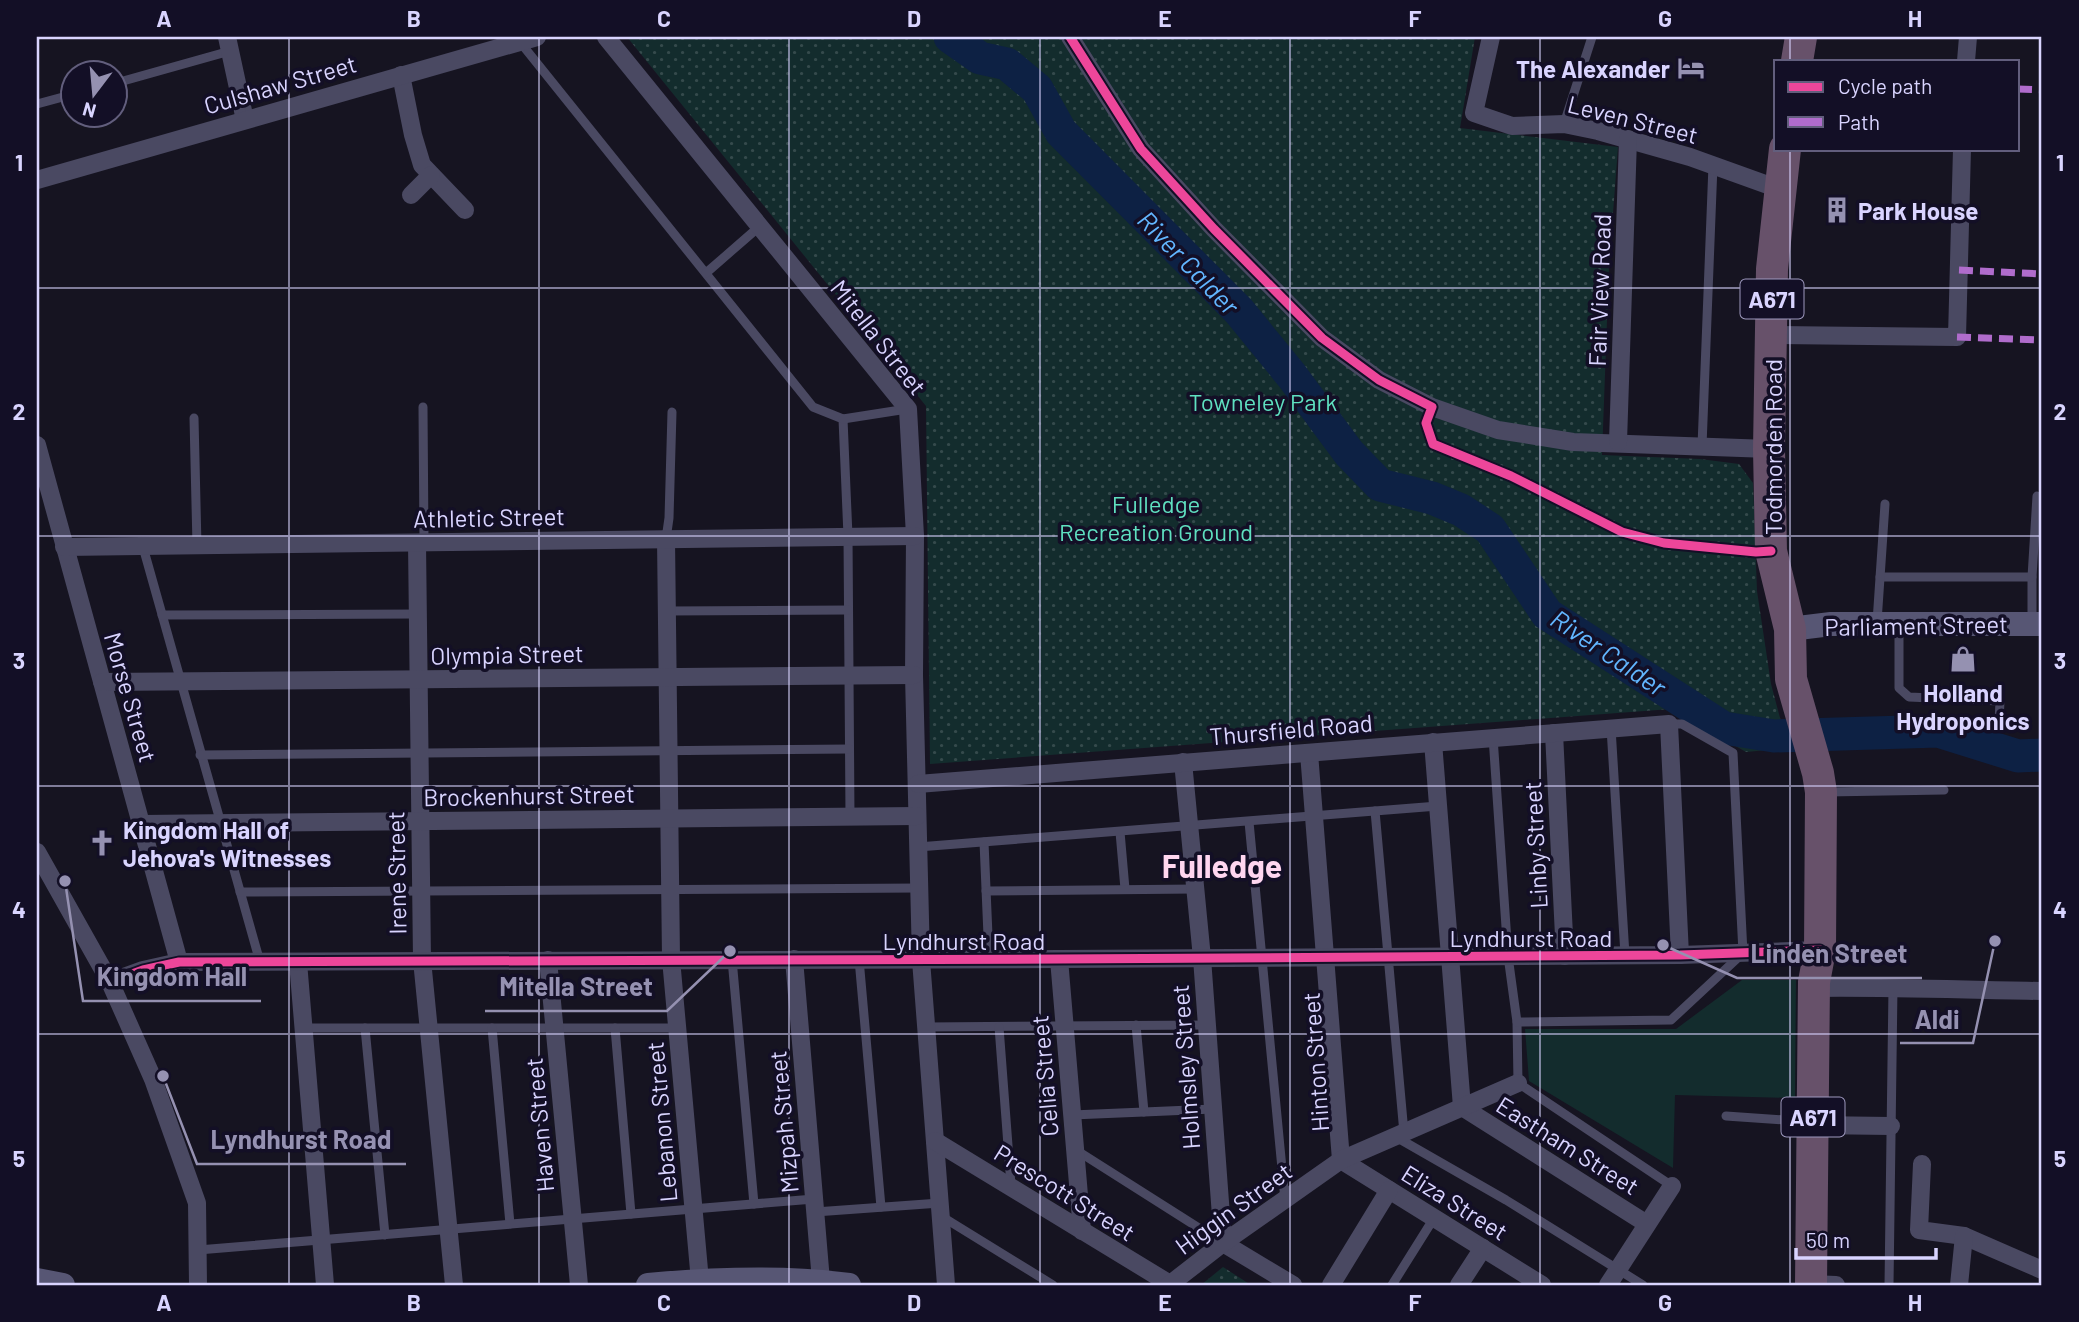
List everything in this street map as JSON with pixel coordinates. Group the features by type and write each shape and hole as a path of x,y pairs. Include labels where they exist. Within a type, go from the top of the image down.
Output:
{"highway":[{"path":"1797,60 1801,37"},
{"name":"Todmorden Road","path":"1785,150 1772,269 1769,449 1771,551 1790,629 1791,679 1818,777 1820,950 1814,988 1812,1125 1819,1285"}],"street":[{"name":"Culshaw Street","path":"37,180 537,37"},
{"name":"Mitella Street","path":"606,37 908,409 915,536 914,676 921,960 946,1285"},
{"path":"1070,37 1141,149 1214,229 1322,338 1379,380 1432,407 1498,430 1560,440 1769,449"},
{"name":"Leven Street","path":"1491,37 1474,113 1512,125 1564,124 1628,139 1779,189"},
{"path":"1966,60 1968,37"},
{"path":"229,44 244,120"},
{"path":"401,75 422,165 465,210"},
{"name":"Fair View Road","path":"1618,442 1628,139"},
{"path":"1772,335 1957,337 1962,150"},
{"path":"411,195 431,175"},
{"name":"Morse Street","path":"37,445 179,962"},
{"name":"Athletic Street","path":"64,547 915,536"},
{"name":"Lebanon Street","path":"666,539 671,959 700,1281"},
{"name":"Irene Street","path":"421,542 418,614 422,960 454,1285"},
{"name":"Parliament Street","path":"1790,629 1831,624 2037,624"},
{"name":"Olympia Street","path":"102,682 914,676"},
{"path":"1669,724 1680,955"},
{"name":"Thursfield Road","path":"918,784 1669,724"},
{"name":"Linby Street","path":"1554,733 1565,956"},
{"path":"1433,742 1462,1107"},
{"name":"Hinton Street","path":"1309,752 1341,1160"},
{"name":"Holmsley Street","path":"1183,762 1202,958 1223,1243"},
{"name":"Brockenhurst Street","path":"142,824 918,816"},
{"path":"37,852 110,982 153,1079 197,1203 198,1285"},
{"name":"Lyndhurst Road","path":"110,982 143,970 179,962 1451,957 1680,955 1820,950"},
{"name":"Mizpah Street","path":"794,959 815,1206 818,1283"},
{"name":"Celia Street","path":"1059,959 1082,1231"},
{"name":"Haven Street","path":"548,960 579,1285"},
{"path":"298,962 325,1285"},
{"path":"1814,988 1893,986 1926,990 2042,991"},
{"name":"Higgin Street","path":"1169,1285 1223,1243 1341,1160 1518,1083"},
{"name":"Eastham Street","path":"1462,1107 1647,1224"},
{"path":"1812,1125 1891,1126"},
{"name":"Prescott Street","path":"935,1141 1169,1285"},
{"name":"Eliza Street","path":"1341,1160 1483,1248 1535,1284"},
{"path":"1922,1164 1919,1230 1964,1236 2042,1270"},
{"path":"1608,1285 1672,1186"},
{"path":"1331,1285 1390,1190"},
{"path":"1959,1285 1964,1236"},
{"path":"1223,1243 1293,1285"},
{"path":"1459,1285 1483,1248"},
{"path":"37,1280 63,1285"},
{"path":"649,1285 700,1281 849,1285"}],"lane":[{"path":"1564,124 1592,37"},
{"path":"520,42 813,407 843,419 908,409"},
{"path":"130,78 229,44"},
{"path":"37,104 60,98"},
{"path":"1702,446 1713,165"},
{"path":"706,273 760,226"},
{"path":"421,542 423,407"},
{"path":"666,539 672,412"},
{"path":"194,418 197,546"},
{"path":"843,419 848,537 850,816"},
{"path":"2037,496 2032,578 2037,624"},
{"path":"1885,504 1880,577 1899,688 1909,697 2000,701 1999,722"},
{"path":"143,547 260,962"},
{"path":"1880,577 2032,578"},
{"path":"667,611 848,610"},
{"path":"162,615 418,614"},
{"path":"1517,1022 1671,1020 1743,953 1732,753 1682,724 1669,724"},
{"path":"1611,728 1625,955"},
{"path":"1493,737 1508,956 1517,1022 1518,1083 1672,1186"},
{"path":"200,755 849,749"},
{"path":"1818,777 1944,790"},
{"path":"918,847 1438,806"},
{"path":"1375,811 1400,1135 1643,1285"},
{"path":"1249,821 1284,1200"},
{"path":"1120,832 1125,889"},
{"path":"984,842 989,960"},
{"path":"240,892 919,888"},
{"path":"986,891 1195,889"},
{"path":"732,959 754,1204"},
{"path":"859,960 881,1208"},
{"path":"1889,1285 1893,986"},
{"path":"926,1027 1207,1025"},
{"path":"1136,1026 1144,1112"},
{"path":"999,1027 1011,1187"},
{"path":"303,1028 677,1028"},
{"path":"365,1028 385,1235"},
{"path":"492,1028 510,1224"},
{"path":"615,1028 631,1214"},
{"path":"1072,1115 1213,1109"},
{"path":"1726,1116 1785,1120 1812,1125"},
{"path":"1075,1150 1223,1243"},
{"path":"198,1250 754,1204 940,1210 1053,1285"},
{"path":"1392,1285 1434,1218"}],"green space":[{"name":"Towneley Park","path":"627,37 1475,37 1460,128 1618,147 1609,266 1602,455 1700,459 1739,464 1753,483 1757,591 1771,684 1788,748 1746,752 1671,709 930,764 926,406"},
{"path":"1742,980 1796,980 1795,1098 1675,1095 1673,1168 1529,1081 1525,1029 1676,1029"},
{"path":"1223,1267 1251,1285 1201,1285"}],"waterway":[{"name":"River Calder","path":"950,37 980,58 1007,64 1037,89 1061,132 1239,311 1349,453 1380,485 1432,498 1461,510 1490,529 1547,614 1724,728 1774,736 1938,731 2018,756 2042,755"}],"marked path":[{"path":"2020,89 2042,90"},
{"path":"1959,270 2042,274"},
{"path":"1957,337 2042,340"}],"cycle path":[{"path":"1070,37 1141,149 1214,229 1322,338 1379,380 1432,407 1426,423 1433,444 1511,476 1622,532 1664,543 1756,552 1771,551"},
{"path":"110,982 143,970 179,962 1680,955 1820,950"}],"place":[{"name":"The Alexander","path":"1691,68"},
{"name":"Park House","path":"1837,210"},
{"name":"Holland Hydroponics","path":"1963,659"},
{"name":"Kingdom Hall of Jehova's Witnesses","path":"102,843"},
{"name":"Kingdom Hall","path":"65,881"},
{"name":"Aldi","path":"1995,941"},
{"name":"Linden Street","path":"1663,945"},
{"name":"Mitella Street","path":"730,951"},
{"name":"Lyndhurst Road","path":"163,1076"}],"district":[{"name":"Fulledge","path":"1222,865"}],"park label":[{"name":"Fulledge Recreation Ground","path":"1156,517"}]}
